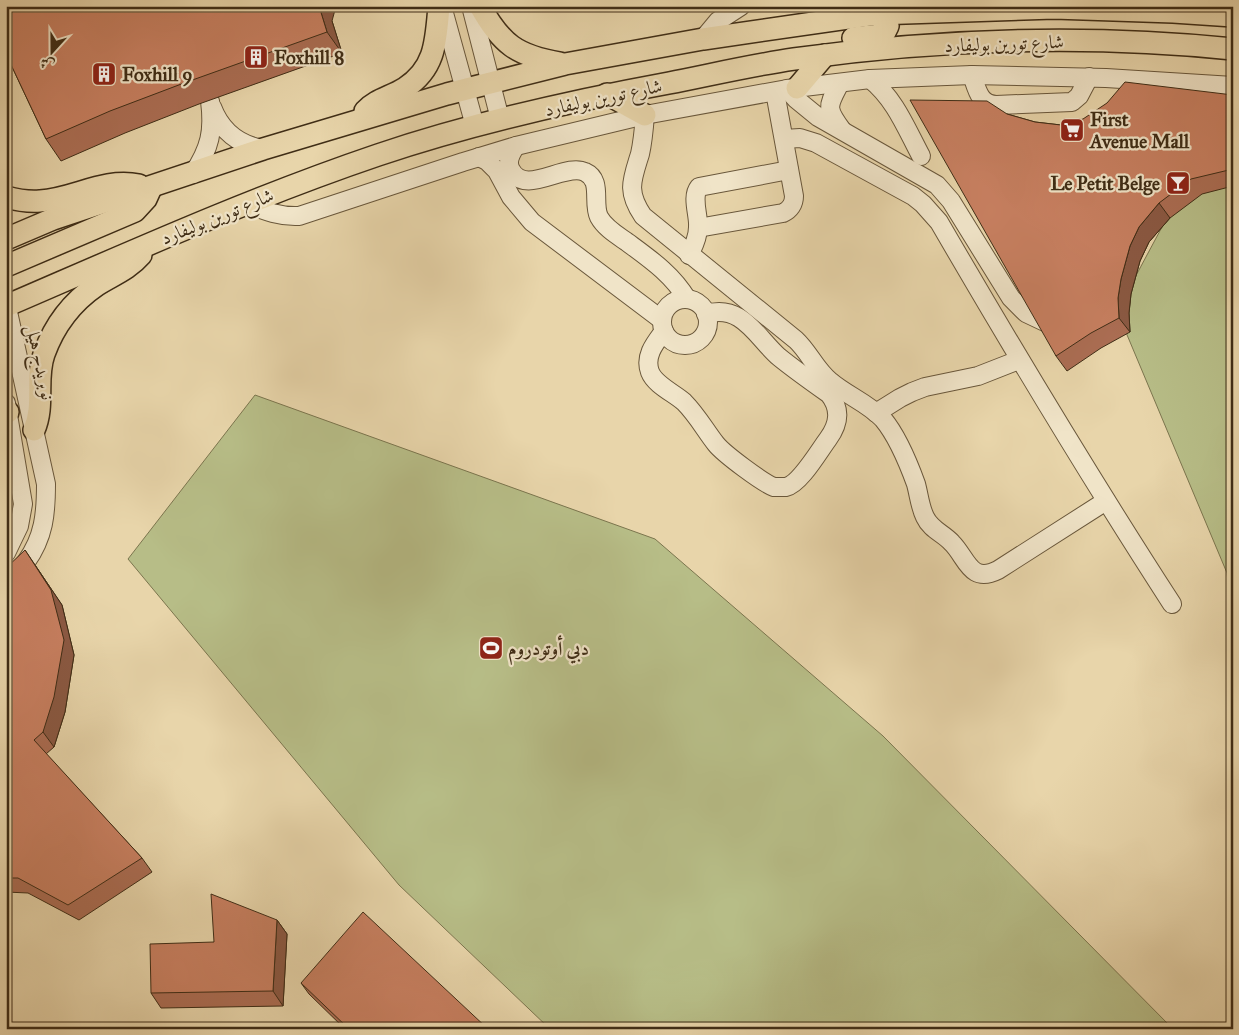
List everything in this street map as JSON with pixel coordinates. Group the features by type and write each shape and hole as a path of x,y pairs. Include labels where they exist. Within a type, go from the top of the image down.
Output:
{"main road":[{"path":"359,119 365,110 374,103 405,88 427,65 433,54 441,6"},
{"path":"480,6 497,33 521,53 538,59 565,64"},
{"name":"شارع تورين بوليفارد","path":"6,239 63,216 263,149 359,119 565,64 703,39 876,14 1054,8 1233,16"},
{"path":"790,60 802,45 811,42 883,34 888,26 884,19 876,14"},
{"name":"شارع تورين بوليفارد","path":"7,305 145,245 378,155 500,119 607,94 825,55 977,42 1015,40 1101,41 1233,49"},
{"path":"786,90 825,55"},
{"path":"607,94 645,115"},
{"path":"6,197 19,200 41,201 62,198 98,186 115,183 151,188 146,199 135,211 6,266"},
{"path":"34,430 40,408 39,381 41,362 56,327 72,306 84,295 135,262 141,255 145,245"}],"street":[{"path":"441,6 475,126"},
{"path":"471,6 500,119"},
{"path":"703,39 718,21 741,6"},
{"path":"972,75 982,101 986,104 996,105 1072,102 1080,96 1089,77"},
{"path":"247,204 273,214 299,216 516,146 645,115 786,90 870,79 972,75 1089,77 1233,86"},
{"path":"894,105 897,92 909,78"},
{"path":"870,79 887,95 894,105 921,156"},
{"path":"840,83 830,102 829,109 831,116 842,130"},
{"path":"786,90 806,108 928,179 941,189 951,201 1011,298 1026,313 1045,322"},
{"path":"698,228 787,211 790,208 794,200 784,139 786,90"},
{"path":"193,174 208,148 212,124 210,101 215,115 235,139 249,146 263,149"},
{"path":"645,115 642,142 630,186 633,198 643,216 803,346 830,382 876,413 888,426 906,459 916,485 923,515 934,530 953,544 968,566 978,573 992,573 1106,502"},
{"path":"784,139 800,138 816,143 913,196 939,222 1019,360 1106,502 1172,604"},
{"path":"516,146 509,164 512,183 517,206 532,222 663,326 667,336 678,343 690,344 701,338 705,333 708,320 699,304 687,299 681,299 666,308 663,326 649,358 652,376 696,415 716,444 730,457 769,484 780,487 790,485 799,478 836,426 838,413 833,400 829,394 780,358 758,333 736,316 722,312 706,314"},
{"path":"478,158 493,165 497,171 512,183 534,180 573,170 586,172 595,182 596,210 604,223 664,270 680,287 687,299"},
{"path":"689,255 694,246 698,228 695,192 699,187 789,170"},
{"name":"نوبريدج هيل","path":"6,581 26,562 41,535 46,512 46,484 7,305"},
{"path":"876,413 900,398 925,387 978,376 1019,360"},
{"path":"6,554 19,526 23,504 7,408"}],"green space":[{"path":"1233,180 1233,623 1227,573 1117,311 1177,199"},
{"name":"دبي أوتودروم","path":"255,395 655,539 883,736 1173,1029 550,1029 399,885 128,559"}],"building":[{"name":"Foxhill 9","path":"6,6 319,6 327,32 110,111 46,139 6,54"},
{"path":"1125,82 1233,95 1233,169 1191,179 1159,203 1139,227 1130,246 1118,298 1119,318 1091,333 1056,356 910,100 987,101 1007,114 1035,122 1061,125 1083,119 1107,103"},
{"path":"25,550 51,590 64,640 54,697 43,732 34,740 142,858 68,905 18,878 6,878 6,568"},
{"path":"211,894 277,920 273,991 151,993 150,944 214,942"},
{"path":"363,912 488,1029 349,1029 301,983"}],"place":[{"name":"Foxhill 8","path":"256,57"},
{"name":"Foxhill 9","path":"104,74"},
{"name":"First Avenue Mall","path":"1072,130"},
{"name":"Le Petit Belge","path":"1178,183"},
{"name":"دبي أوتودروم","path":"491,648"}]}
